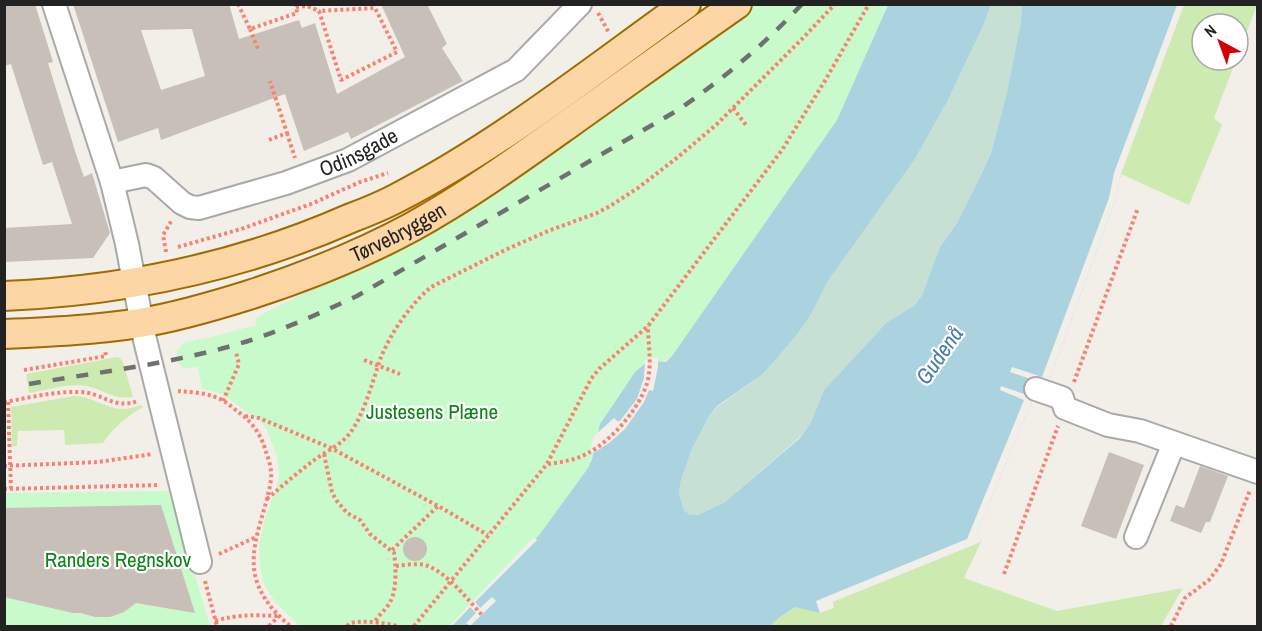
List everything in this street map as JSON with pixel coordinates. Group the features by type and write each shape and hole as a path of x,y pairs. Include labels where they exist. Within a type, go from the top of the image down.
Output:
{"main road":[{"name":"Tørvebryggen","path":"4,296 96,289 172,276 245,259 322,231 396,199 466,159 687,4"},
{"name":"Tørvebryggen","path":"4,334 101,328 181,314 282,284 358,253 411,227 454,202 737,4"}],"street":[{"path":"54,4 112,182 141,322 200,562"},
{"name":"Odinsgade","path":"182,203 199,208 286,183 348,160 516,70 580,4"},
{"path":"112,182 146,175 154,178 182,203"},
{"path":"1036,389 1062,398 1065,408 1108,425 1140,430 1256,476"},
{"path":"1136,537 1174,443"}],"path":[{"path":"238,4 258,49"},
{"path":"593,4 609,34"},
{"path":"290,627 271,608 255,577 256,537 267,499 300,470 343,440 353,428 381,357 412,306 431,287 505,250 610,207 638,188 678,157 733,108 835,4"},
{"path":"414,627 547,464 591,379 599,369 648,327 782,150 869,4"},
{"path":"250,29 297,13 296,6 307,6 320,11 375,8 397,52 341,80 320,11"},
{"path":"269,140 287,133 270,81"},
{"path":"733,108 746,125"},
{"path":"172,276 163,235 182,203"},
{"path":"547,464 567,461 588,453 615,433 628,417 642,396 650,375 648,327"},
{"path":"24,370 106,356 101,328"},
{"path":"223,400 239,364 236,352"},
{"path":"363,360 400,374"},
{"path":"8,402 11,489"},
{"path":"243,416 259,418 331,448 488,535"},
{"path":"4,466 98,462 172,451"},
{"path":"323,454 336,500 347,513 360,520 370,534 394,553 396,566 394,592 390,603 375,622"},
{"path":"1171,627 1185,598 1209,580 1221,564 1256,476"},
{"path":"4,489 180,484"},
{"path":"392,550 438,506"},
{"path":"396,566 423,565 437,570 482,615"},
{"path":"215,621 243,615 279,616"},
{"path":"269,627 279,616"},
{"path":"347,627 350,623 360,621 398,627"}],"green space":[{"name":"Justesens Plæne","path":"755,5 888,5 837,120 672,356 663,362 644,366 635,372 608,411 588,468 540,534 451,626 299,625 275,602 264,584 260,567 259,544 279,475 277,456 267,430 261,422 220,393 202,389 198,367 183,368 177,361 177,350 185,342 256,325 255,318 296,297 377,262 440,230"},
{"path":"991,5 1022,5 1007,92 991,153 957,223 940,247 922,295 915,305 887,322 824,390 811,422 800,437 725,502 698,515 690,515 684,510 679,494 681,480 692,449 709,416 717,407 763,374 810,316 828,281 915,159 947,102"},
{"path":"1184,5 1257,5 1250,23 1250,12 1190,12 1190,72 1231,72 1214,118 1222,125 1189,205 1121,174"},
{"path":"117,357 123,362 133,397 120,397 80,385 29,393 26,374"},
{"path":"74,396 122,409 141,405 143,407 121,423 103,443 65,445 64,430 18,431 17,446 12,446 11,407"},
{"name":"Randers Regnskov","path":"170,491 210,626 5,626 4,493"},
{"path":"981,542 964,578 1057,611 1183,588 1161,626 770,626 795,607 832,602"}],"water":[{"name":"Gudenå","path":"888,5 991,5 947,102 915,159 828,281 810,316 763,374 717,406 709,416 692,449 681,480 679,494 684,510 690,515 698,515 725,502 800,438 811,422 824,390 887,322 915,305 922,295 940,247 957,223 991,153 1007,92 1022,5 1184,5 1121,174 1116,198 1049,381 1032,401 977,532 981,542 833,602 834,608 820,613 795,607 770,626 452,626 540,534 588,468 600,424 635,372 648,361 666,362 672,356 837,120"}],"pier":[{"path":"1177,5 1184,5 1121,174 1116,198 1049,381 1052,382 1045,384 1010,372 1012,367 1042,377 1109,198 1114,173"},
{"path":"658,358 653,391 649,390 644,402 625,429 589,456 593,437 614,418 619,422 637,399 644,378 645,360"},
{"path":"1001,386 1036,398 1035,402 1032,401 977,532 981,542 833,602 834,608 820,613 816,601 967,539 1024,400 1000,390"},
{"path":"534,537 537,540 475,602 480,608 492,597 496,601 470,626 466,623 476,613 470,607 452,626 449,626"}],"building":[{"path":"4,4 35,4 53,62 48,63 76,154 84,177 92,173 110,233 93,258 4,262 4,228 72,224 52,162 43,165 11,64 4,66"},
{"path":"73,4 229,4 239,39 299,20 302,28 315,23 337,94 405,57 381,4 427,4 447,44 442,48 463,81 351,139 348,132 304,151 285,94 161,140 158,128 118,142","holes":["192,29 205,76 161,90 141,30"]},
{"path":"1109,452 1144,465 1116,539 1081,526"},
{"path":"1200,466 1228,476 1210,522 1206,522 1201,533 1170,521 1176,505 1184,508"},
{"name":"Randers Regnskov","path":"161,505 195,613 136,603 124,612 110,617 95,617 4,597 4,508"},
{"path":"415,537 423,541 427,549 423,557 415,561 407,557 403,549 407,541"}],"railway":[{"path":"29,384 151,364 224,348 275,332 357,296 678,110 743,61 802,4"}]}
